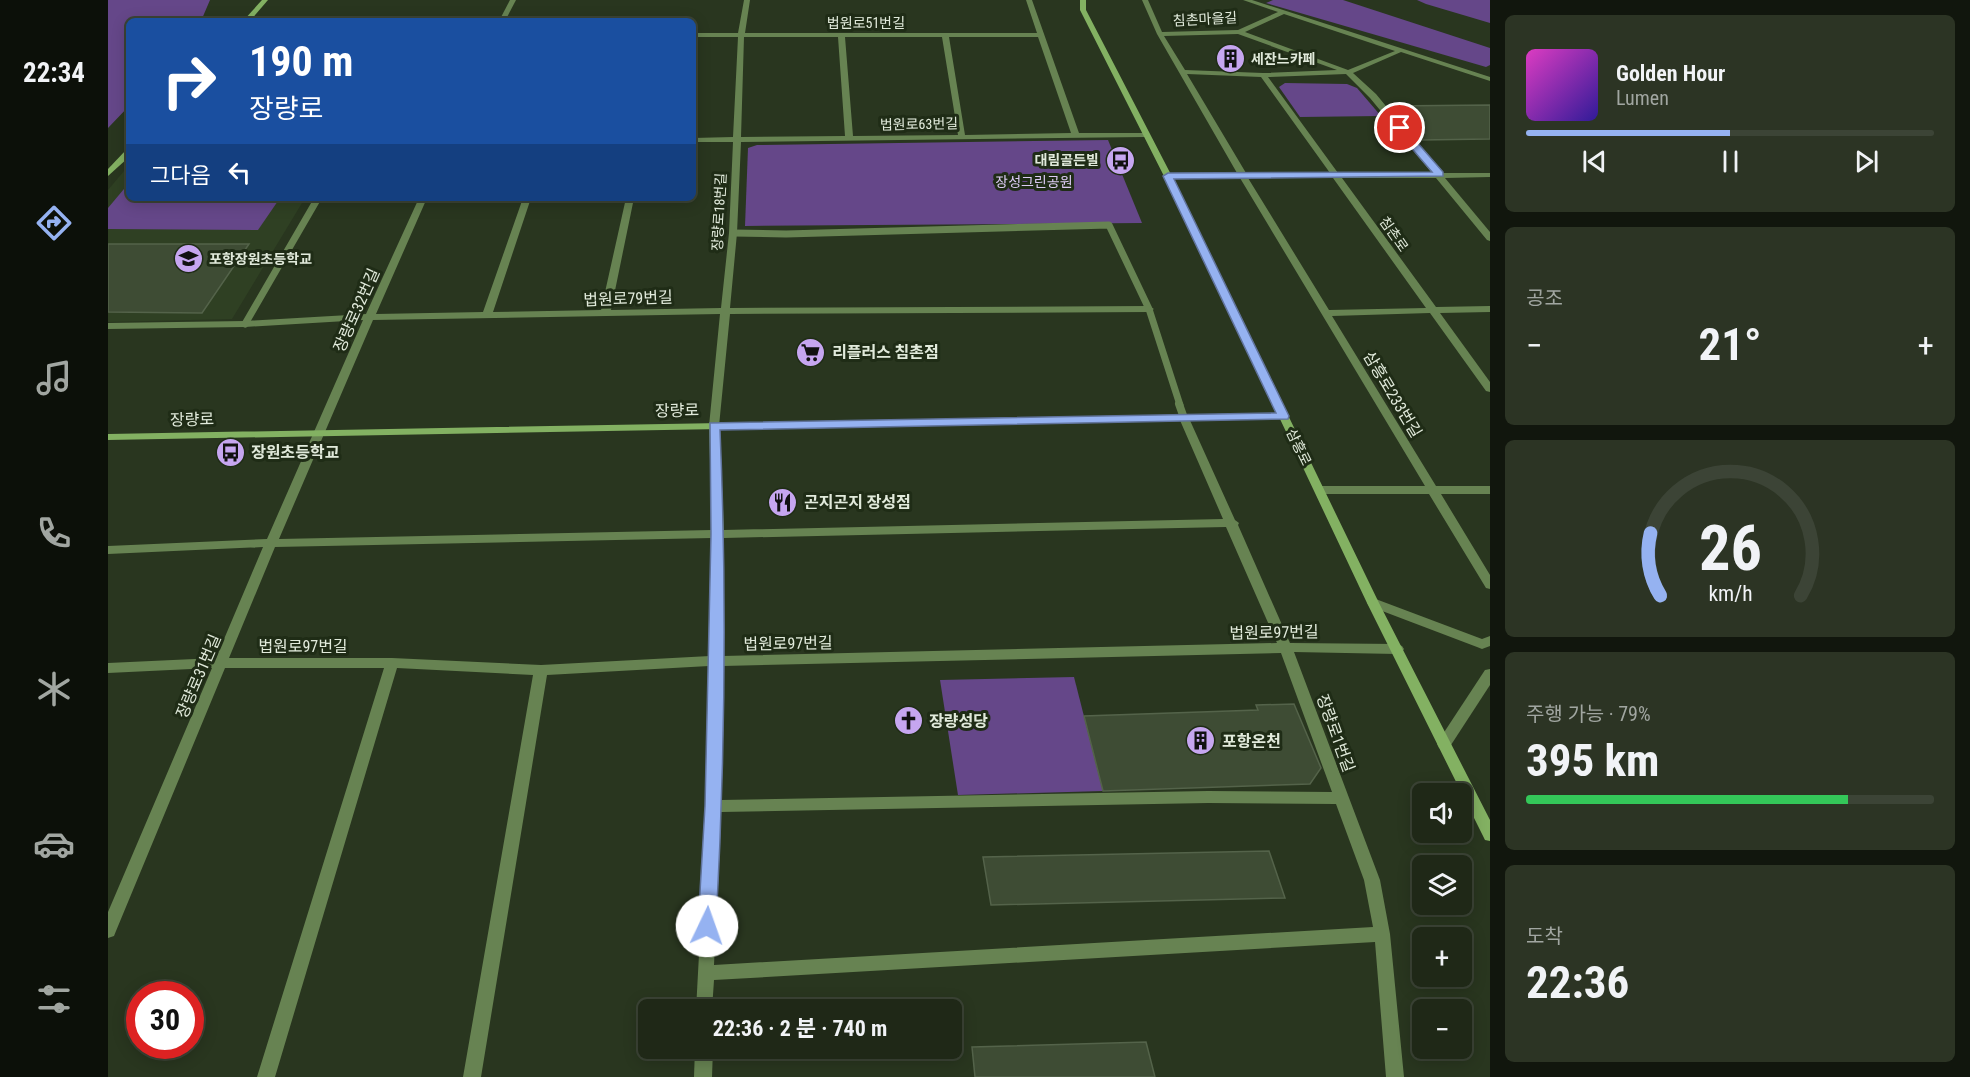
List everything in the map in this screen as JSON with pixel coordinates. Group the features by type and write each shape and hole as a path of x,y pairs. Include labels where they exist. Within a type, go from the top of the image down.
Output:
{"main road":[{"path":"249,18 265,0"},
{"name":"삼흥로","path":"1083,0 1083,10 1168,176 1373,603 1490,835"},
{"path":"108,174 126,155"},
{"name":"장량로","path":"108,437 1283,416"}],"street":[{"path":"504,18 513,0"},
{"name":"장량로18번길","path":"704,999 714,806 718,534 714,426 723,311 733,233 741,35 747,0"},
{"path":"1029,0 1076,136"},
{"name":"침촌마을길","path":"1145,0 1160,34 1239,32 1284,12"},
{"name":"침촌마을길","path":"1246,0 1398,52 1490,79"},
{"path":"1239,32 1348,72 1373,96 1490,238"},
{"path":"1160,34 1325,313 1490,309"},
{"name":"법원로51번길","path":"696,35 1040,35"},
{"path":"841,35 849,138"},
{"path":"945,35 962,137"},
{"path":"1182,72 1263,75 1348,72 1398,52"},
{"name":"침촌로","path":"1263,75 1431,310"},
{"name":"법원로63번길","path":"696,140 1146,135"},
{"path":"1168,176 1490,175"},
{"name":"장량로32번길","path":"317,434 422,201"},
{"path":"487,316 526,201"},
{"path":"605,314 629,201"},
{"name":"법원로79번길","path":"108,326 245,324 369,317 723,311 1149,309"},
{"path":"1431,310 1490,389"},
{"name":"삼흥로233번길","path":"1325,313 1490,585"},
{"name":"장량로1번길","path":"1184,417 1233,523 1286,648 1372,880 1382,934 1395,1077"},
{"name":"장량로31번길","path":"108,931 317,434"},
{"path":"1320,490 1432,492 1490,490"},
{"path":"108,550 270,543 1233,523"},
{"path":"1373,603 1482,644 1490,641"},
{"name":"법원로97번길","path":"108,668 222,663 392,663 541,670 716,661 1286,648 1397,650"},
{"path":"266,1077 392,663"},
{"path":"472,1077 541,670"},
{"path":"1444,744 1490,674"},
{"path":"714,806 1208,797 1341,798"},
{"path":"705,973 1382,934"},
{"path":"703,1077 704,1059"}],"lane":[{"path":"245,324 316,201"},
{"path":"733,233 786,234 1109,225 1149,309 1184,417"}],"shaded area":[{"name":"포항장원초등학교","path":"126,169 126,201 303,201 232,319 108,322 108,190"}],"green space":[{"path":"108,0 210,0 202,18 126,18 126,109 108,128"},
{"path":"1273,0 1343,0 1490,48 1490,65 1486,67 1266,3"},
{"path":"1417,0 1490,0 1490,23 1426,4"},
{"path":"1285,83 1347,84 1357,88 1381,116 1300,117 1279,87"},
{"name":"장성그린공원","path":"1108,140 1142,223 745,226 748,148 757,145"},
{"path":"126,187 126,201 278,201 258,230 108,229 108,208"},
{"path":"1074,677 1103,791 958,795 940,680"}],"building":[{"path":"1490,105 1490,139 1419,140 1390,106"},
{"path":"108,244 249,244 202,313 108,312"},
{"name":"포항온천","path":"1294,704 1321,768 1310,784 1103,791 1084,716 1258,710 1256,705"},
{"path":"1269,851 1285,898 991,905 983,857"},
{"path":"1146,1042 1155,1077 975,1077 972,1047"}],"place":[{"name":"세잔느카페","path":"1230,59"},
{"name":"대림골든빌","path":"1120,160"},
{"name":"포항장원초등학교","path":"188,259"},
{"name":"리플러스 침촌점","path":"811,352"},
{"name":"장원초등학교","path":"230,452"},
{"name":"곤지곤지 장성점","path":"783,502"},
{"name":"장량성당","path":"908,721"},
{"name":"포항온천","path":"1201,741"}],"route":[{"path":"707,926 714,806 718,534 714,426 1283,416 1168,176 1439,174 1400,128"}]}
